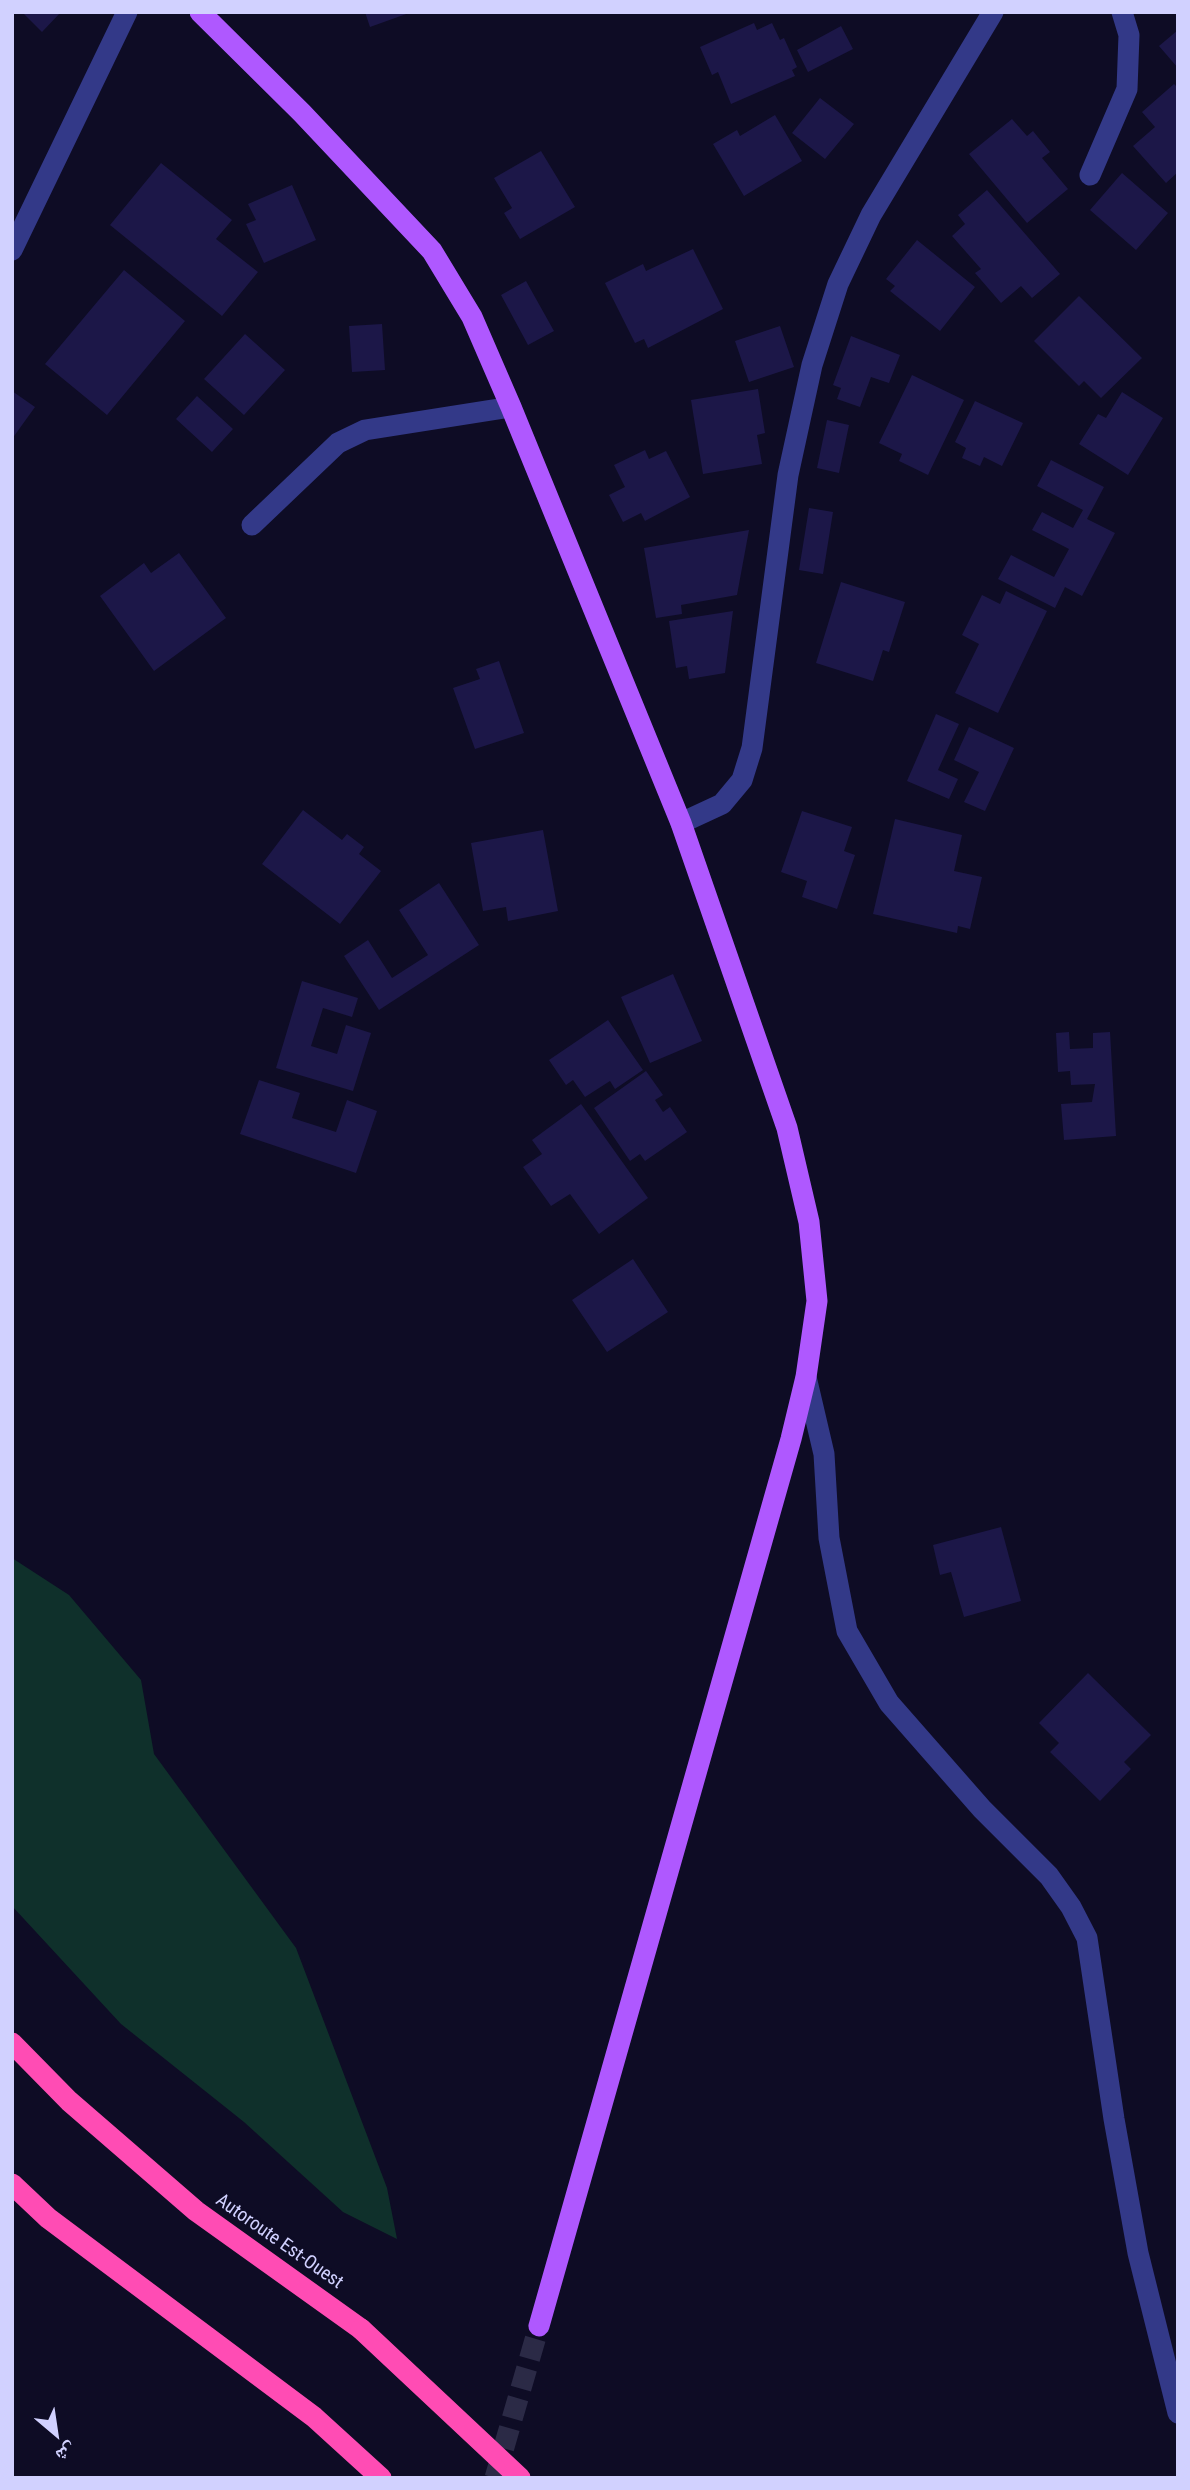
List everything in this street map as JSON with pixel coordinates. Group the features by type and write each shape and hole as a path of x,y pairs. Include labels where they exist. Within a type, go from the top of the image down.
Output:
{"highway":[{"name":"Autoroute Est-Ouest","path":"12,2043 69,2101 196,2211 361,2329 520,2478"},
{"path":"12,2184 48,2218 314,2417 381,2478"}],"main road":[{"path":"200,12 302,113 432,251 472,317 681,823 787,1128 809,1222 817,1301 806,1377 791,1439 539,2326"}],"street":[{"path":"12,250 127,12"},
{"path":"681,823 722,804 742,780 752,748 788,475 812,365 838,284 871,215 993,12"},
{"path":"1090,175 1127,89 1129,35 1122,12"},
{"path":"252,525 338,443 365,430 511,407"},
{"path":"806,1377 824,1454 829,1538 847,1631 889,1703 982,1809 1049,1876 1071,1907 1087,1938 1114,2119 1138,2253 1178,2413"}],"green space":[{"path":"12,1558 69,1595 141,1680 154,1754 296,1948 387,2188 397,2239 343,2212 244,2122 121,2024 12,1906"}],"building":[{"path":"22,12 61,12 42,32"},
{"path":"365,12 409,12 409,13 370,27"},
{"path":"754,23 757,30 772,23 780,40 784,38 797,67 792,70 795,76 731,104 718,72 712,75 700,47"},
{"path":"841,26 853,49 808,72 797,50"},
{"path":"1178,30 1178,68 1159,46"},
{"path":"1174,84 1178,88 1178,172 1166,183 1133,146 1155,127 1142,112"},
{"path":"820,98 854,124 825,159 792,133"},
{"path":"775,115 802,161 744,196 713,144 737,130 740,136"},
{"path":"1012,119 1027,136 1033,131 1050,152 1042,158 1068,189 1027,223 969,154"},
{"path":"541,151 575,207 520,239 504,213 512,208 494,178"},
{"path":"161,163 232,220 216,239 258,272 222,316 110,225"},
{"path":"1122,173 1168,213 1136,250 1090,210"},
{"path":"292,185 316,240 264,263 246,224 256,220 248,204"},
{"path":"987,190 1060,274 1032,298 1021,286 1001,303 975,273 981,269 952,236 965,224 958,215"},
{"path":"917,240 975,287 940,331 890,291 895,286 886,279"},
{"path":"693,249 723,309 648,348 644,339 635,343 605,283 643,264 646,271"},
{"path":"124,270 185,321 107,415 45,364"},
{"path":"526,281 554,331 528,345 501,295"},
{"path":"1079,296 1142,358 1101,398 1084,381 1079,386 1034,341"},
{"path":"382,324 385,370 352,372 349,326"},
{"path":"780,326 794,367 749,382 735,341"},
{"path":"245,334 285,370 244,415 204,379"},
{"path":"851,336 900,355 889,383 871,377 860,407 837,399 841,388 833,385"},
{"path":"912,375 964,400 928,475 899,461 902,454 879,443"},
{"path":"758,389 765,433 757,435 762,464 703,474 691,400"},
{"path":"12,391 35,407 12,439"},
{"path":"1122,392 1163,418 1128,475 1079,444 1098,414 1106,418"},
{"path":"197,396 233,429 212,452 176,419"},
{"path":"975,401 1023,423 1002,466 984,457 980,466 962,458 966,448 955,442"},
{"path":"827,420 849,425 839,473 817,468"},
{"path":"645,450 649,459 666,451 690,497 645,521 641,513 623,522 609,495 625,487 614,465"},
{"path":"1051,460 1104,487 1087,519 1115,533 1082,596 1065,587 1055,608 998,579 1011,555 1054,577 1069,549 1032,530 1042,512 1073,528 1083,510 1037,486"},
{"path":"809,508 833,512 823,574 799,570"},
{"path":"749,530 737,595 681,605 682,614 656,618 644,548"},
{"path":"179,553 226,618 154,671 100,596 144,563 151,573"},
{"path":"841,582 905,602 889,652 883,650 873,681 816,663"},
{"path":"1006,591 1047,611 998,713 955,693 979,644 962,635 982,595 1000,604"},
{"path":"733,611 725,673 689,679 687,666 676,668 669,621"},
{"path":"499,661 524,733 475,749 453,688 480,679 476,669"},
{"path":"936,714 959,724 938,770 958,779 949,799 907,781"},
{"path":"969,727 1014,748 985,811 964,802 979,772 954,760"},
{"path":"303,810 342,840 347,834 364,847 359,854 381,871 340,924 262,864"},
{"path":"802,811 852,827 844,851 855,855 837,909 802,897 807,881 781,872"},
{"path":"895,819 962,835 954,871 982,877 970,929 958,926 957,933 873,914"},
{"path":"543,830 558,911 508,921 506,907 483,911 471,843"},
{"path":"439,883 479,945 379,1010 344,956 368,940 392,978 428,955 399,910"},
{"path":"673,974 702,1041 650,1063 621,997"},
{"path":"302,981 358,998 352,1017 323,1008 311,1046 337,1054 346,1025 371,1033 353,1091 276,1068"},
{"path":"608,1020 643,1070 615,1089 610,1081 585,1097 573,1080 566,1085 549,1060"},
{"path":"1069,1032 1070,1049 1093,1048 1093,1033 1110,1032 1116,1136 1064,1140 1061,1104 1092,1102 1095,1084 1071,1085 1070,1071 1058,1072 1056,1033"},
{"path":"646,1071 663,1095 655,1100 663,1112 670,1107 687,1132 645,1161 640,1154 630,1161 594,1108"},
{"path":"259,1080 300,1093 292,1118 336,1132 347,1100 377,1111 356,1173 240,1134"},
{"path":"581,1104 648,1198 599,1234 570,1194 551,1206 523,1167 542,1154 532,1140"},
{"path":"633,1259 668,1312 607,1352 572,1300"},
{"path":"1001,1527 1021,1601 964,1617 951,1572 940,1575 933,1545"},
{"path":"1088,1673 1151,1735 1124,1762 1131,1769 1100,1801 1050,1752 1059,1743 1039,1723"}],"tunnel":[{"path":"495,2478 539,2326"}]}
